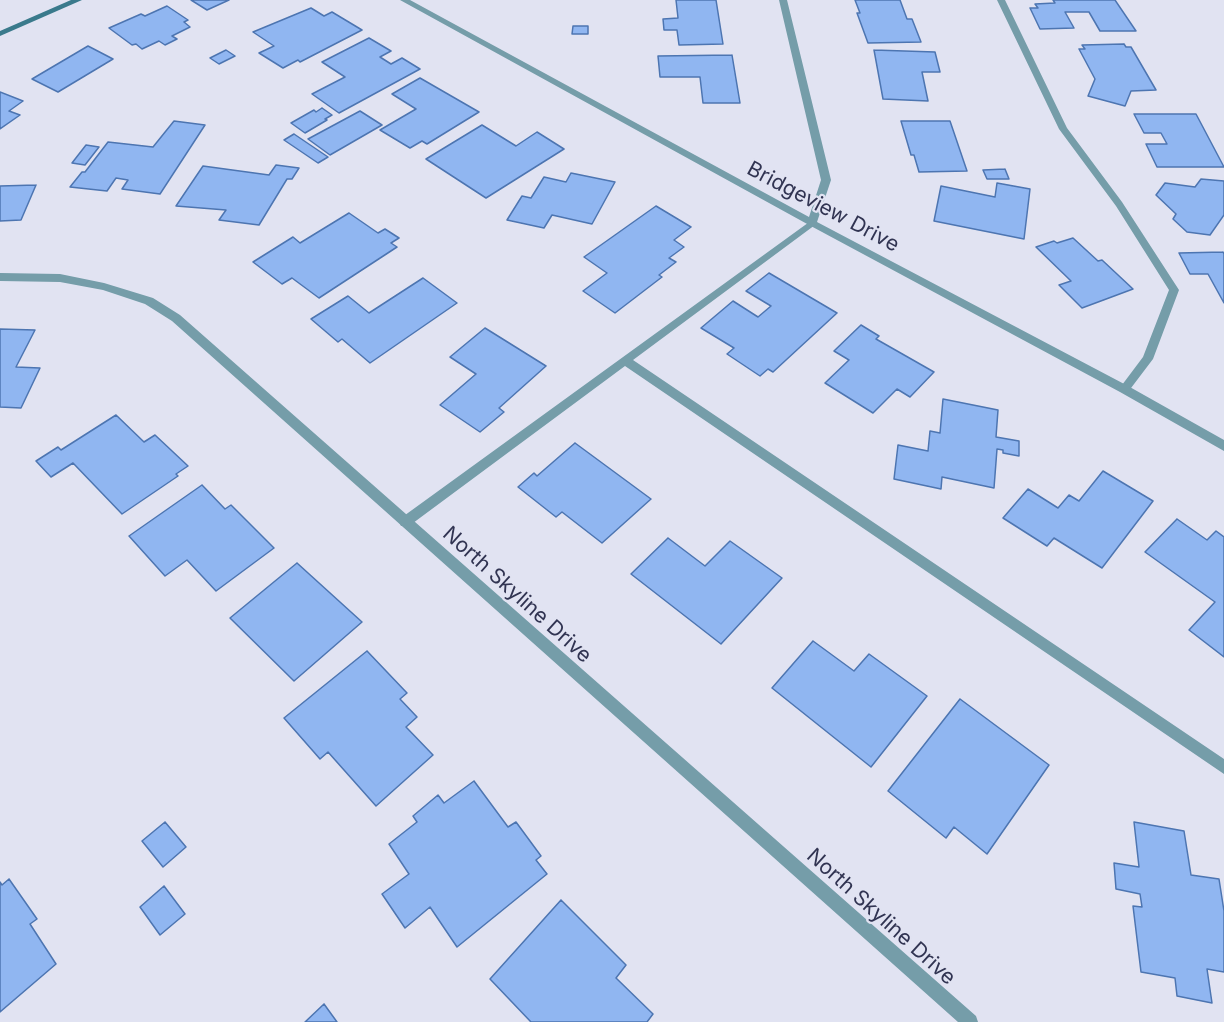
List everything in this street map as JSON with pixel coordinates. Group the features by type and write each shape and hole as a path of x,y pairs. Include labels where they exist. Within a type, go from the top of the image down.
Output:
{"street":[{"path":"0,34 78,0"},
{"name":"Bridgeview Drive","path":"404,0 812,223 1124,389 1224,446"},
{"path":"405,522 812,223 826,180 783,0"},
{"path":"1001,0 1063,129 1119,204 1174,290 1148,358 1124,389"},
{"name":"North Skyline Drive","path":"0,277 60,278 104,288 149,301 176,318 970,1022"},
{"path":"625,360 1224,767"}],"building":[{"path":"191,0 229,0 207,10"},
{"path":"676,0 716,0 723,44 679,45 677,30 664,30 663,19 678,18"},
{"path":"855,0 900,0 907,19 912,19 921,42 868,43 857,13 860,13"},
{"path":"1053,0 1115,0 1136,31 1100,31 1089,12 1065,12 1074,28 1040,29 1030,8 1038,8 1035,4 1055,3"},
{"path":"167,6 188,20 184,22 190,27 172,36 177,39 165,45 159,41 142,49 136,44 132,45 109,28 141,14 145,16"},
{"path":"311,8 324,16 332,12 362,30 300,62 298,60 283,68 259,53 274,46 253,32"},
{"path":"573,26 588,26 588,34 572,34"},
{"path":"369,38 391,51 380,57 391,64 402,58 420,69 339,113 312,94 345,77 322,62"},
{"path":"1124,44 1126,47 1131,47 1156,90 1131,91 1125,106 1088,96 1095,79 1079,49 1085,49 1082,45"},
{"path":"88,46 113,59 58,92 32,79"},
{"path":"226,50 235,56 219,64 210,58"},
{"path":"874,50 935,52 940,72 922,72 928,101 883,99"},
{"path":"732,55 740,103 703,103 700,77 660,77 658,56"},
{"path":"420,78 479,112 427,144 422,141 410,148 380,130 416,109 392,94"},
{"path":"0,92 23,101 9,111 20,115 0,129"},
{"path":"322,108 332,115 305,133 291,123 314,110 316,112"},
{"path":"360,111 382,125 330,155 308,139"},
{"path":"1134,114 1196,114 1224,167 1157,167 1146,144 1167,144 1161,133 1144,133"},
{"path":"174,121 205,125 160,194 122,189 128,180 116,178 107,191 70,187 108,142 153,147"},
{"path":"901,121 950,121 967,171 919,172 914,155 911,155"},
{"path":"482,125 516,146 537,132 564,149 486,198 426,159"},
{"path":"294,134 328,157 318,163 284,140"},
{"path":"86,145 99,147 85,165 72,163"},
{"path":"276,165 299,168 292,179 287,179 259,225 219,220 226,210 176,206 203,166 269,175"},
{"path":"1005,169 1009,179 987,179 983,170"},
{"path":"571,173 615,182 592,224 552,215 544,228 507,220 522,196 531,198 544,177 566,182"},
{"path":"1201,179 1224,181 1224,215 1210,235 1187,232 1173,219 1176,214 1156,195 1165,183 1195,187"},
{"path":"997,183 1030,189 1024,239 934,221 941,186 995,197"},
{"path":"36,185 21,220 0,221 0,186"},
{"path":"656,206 691,227 674,240 684,247 669,258 676,262 659,275 662,277 615,313 583,291 607,273 584,257"},
{"path":"349,213 378,233 385,229 399,238 391,243 397,247 319,298 292,278 282,284 253,262 293,237 300,243"},
{"path":"1073,238 1098,261 1102,260 1133,289 1082,308 1059,285 1071,281 1036,247"},
{"path":"1223,252 1224,303 1208,274 1190,274 1179,253"},
{"path":"769,273 837,313 773,372 768,369 760,376 727,354 734,348 701,328 733,301 758,317 771,306 746,291"},
{"path":"423,278 457,303 370,363 342,339 338,342 311,319 348,296 369,313"},
{"path":"861,325 879,336 876,339 934,372 910,397 897,389 873,413 825,383 849,360 834,351"},
{"path":"485,328 546,366 499,408 504,412 480,432 440,405 476,374 450,357"},
{"path":"0,329 35,330 16,367 40,368 21,408 0,407"},
{"path":"943,399 998,410 996,437 1019,441 1019,456 1003,453 1003,450 997,449 994,488 942,477 941,489 894,479 898,445 928,451 930,431 940,433"},
{"path":"116,415 144,442 155,435 188,466 176,474 178,476 122,514 73,463 51,477 36,461 58,447 61,450"},
{"path":"575,443 651,499 602,543 562,512 556,517 518,487 534,473 537,476"},
{"path":"1103,471 1153,501 1102,568 1054,538 1047,546 1003,518 1028,489 1058,508 1069,495 1079,501"},
{"path":"202,485 225,509 231,505 274,548 216,591 187,560 165,576 129,536"},
{"path":"1177,519 1207,540 1216,531 1224,537 1224,657 1189,630 1215,602 1145,552"},
{"path":"668,538 705,566 730,541 782,578 721,644 631,574"},
{"path":"297,563 362,622 294,681 230,618"},
{"path":"813,641 854,671 869,654 927,696 871,767 772,688"},
{"path":"367,651 407,693 400,699 417,717 406,727 433,755 376,806 328,752 320,759 284,718"},
{"path":"960,699 1049,765 987,854 954,827 946,838 888,791"},
{"path":"474,781 508,827 516,822 541,856 536,860 547,874 457,947 430,907 405,928 382,894 409,874 389,844 417,822 413,816 438,795 444,803"},
{"path":"165,822 186,847 163,867 142,841"},
{"path":"1134,822 1184,831 1191,875 1219,879 1224,911 1224,972 1207,969 1212,1003 1177,996 1175,978 1141,972 1133,906 1142,907 1140,894 1116,889 1114,863 1139,867"},
{"path":"9,879 37,919 30,924 56,964 0,1012 0,882 2,885"},
{"path":"164,886 185,914 160,935 140,907"},
{"path":"561,900 626,965 616,978 653,1014 647,1022 531,1022 490,979"},
{"path":"324,1004 337,1022 305,1022"}]}
